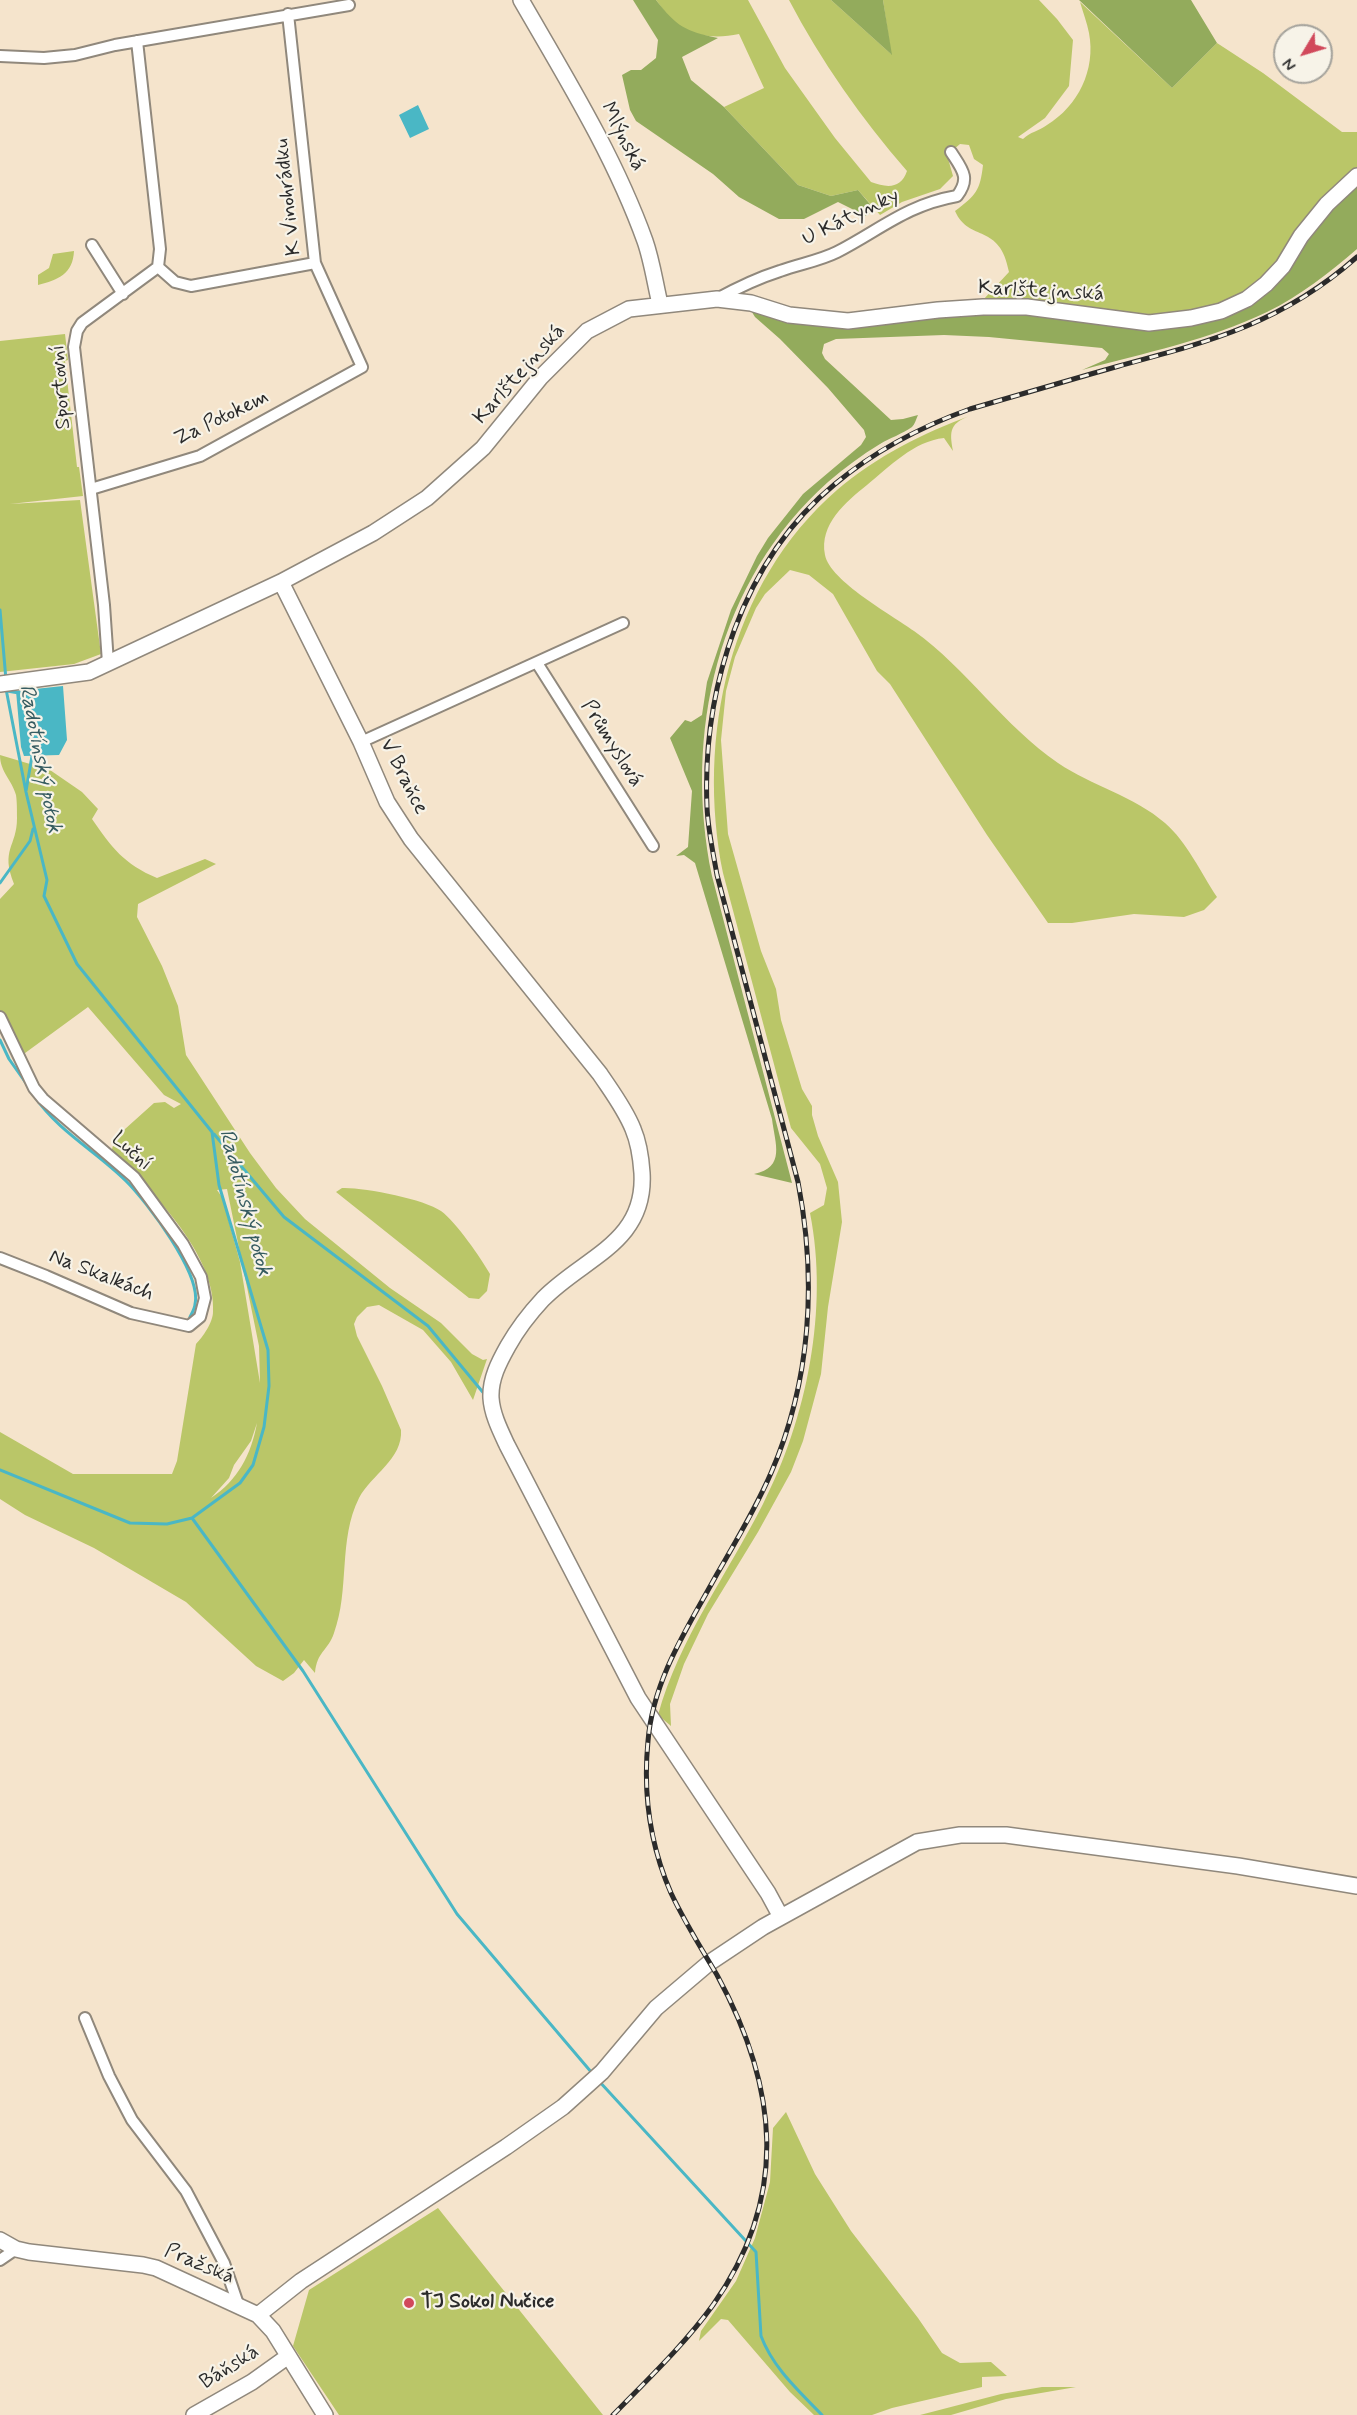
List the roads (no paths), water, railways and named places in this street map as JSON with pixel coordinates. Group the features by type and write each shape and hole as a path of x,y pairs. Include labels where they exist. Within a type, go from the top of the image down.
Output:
{"street":[{"name":"Mlýnská","path":"521,0 598,132 622,183 646,243 660,304"},
{"path":"0,56 44,58 75,55 137,41 349,5"},
{"name":"K Vinohrádku","path":"288,14 315,263 362,367"},
{"path":"137,41 160,249 158,267 175,282 191,286 315,263"},
{"name":"U Kátynky","path":"717,299 738,287 778,271 837,252 900,214 939,199 957,196 964,186 964,173 951,152"},
{"name":"Karlštejnská","path":"7,683 89,672 281,582 373,533 427,498 483,448 540,378 587,331 629,309 717,299 751,303 789,315 848,321 983,307 1027,307 1149,322 1191,318 1221,311 1247,299 1266,284 1283,266 1301,236 1327,204 1357,176"},
{"path":"92,245 123,294"},
{"name":"Sportovní","path":"108,663 75,348 77,331 82,323 158,267"},
{"name":"Za Potokem","path":"91,489 200,456 362,367"},
{"name":"V Braňce","path":"281,582 361,742 387,802 411,839 600,1074 624,1111 633,1130 641,1154 642,1184 639,1203 632,1222 617,1242 544,1298 515,1334 500,1359 492,1382 491,1398 497,1423 638,1698 749,1863 781,1917"},
{"path":"361,742 623,623"},
{"name":"Průmyslová","path":"537,663 652,846"},
{"name":"Luční","path":"0,1017 34,1088 56,1111 134,1177 183,1244 201,1277 205,1298 200,1317 189,1326"},
{"name":"Na Skalkách","path":"0,1258 131,1313 189,1326"},
{"path":"258,2315 301,2281 506,2147 597,2078 638,2027 676,1989 710,1963 781,1917 917,1842 960,1835 1006,1835 1238,1866 1357,1886"},
{"path":"85,2018 109,2076 132,2120 186,2191 219,2253 238,2304"},
{"name":"Pražská","path":"0,2240 16,2249 143,2265 171,2274 238,2304 258,2315 273,2331 325,2415"},
{"path":"0,2260 16,2249"},
{"name":"Báňská","path":"194,2415 252,2382 287,2357"}],"water":[{"path":"418,105 429,129 410,138 399,115"},
{"path":"63,686 67,740 59,755 24,756 21,747 16,691"}],"waterway":[{"name":"Radotínský potok","path":"0,610 6,680"},
{"name":"Radotínský potok","path":"0,1470 130,1523 167,1524 192,1518 240,1483 253,1465 264,1427 269,1386 268,1350 219,1185 212,1132 77,964 44,896 47,880 26,792 6,689"},
{"path":"7,691 19,693"},
{"path":"26,791 32,756"},
{"path":"0,883 30,841 33,829"},
{"path":"0,1040 9,1059 28,1086"},
{"path":"35,1097 66,1131 115,1170 159,1221 182,1257 190,1275 195,1291 195,1304 190,1317"},
{"path":"214,1134 284,1217 428,1326 486,1396"},
{"path":"192,1518 303,1671 457,1914 592,2073"},
{"path":"598,2080 756,2252 761,2336 780,2369 822,2415"}],"railway":[{"path":"613,2415 702,2320 738,2264 755,2223 764,2182 767,2141 763,2100 753,2058 738,2017 717,1975 681,1914 664,1875 653,1837 647,1780 651,1718 664,1675 771,1473 795,1402 807,1330 807,1256 798,1182 717,875 708,824 707,763 712,718 721,673 734,630 752,589 775,550 803,515 835,484 866,460 916,432 970,409 1185,348 1245,327 1301,298 1329,280 1357,257"}],"place":[{"name":"TJ Sokol Nučice","path":"409,2303"}]}
